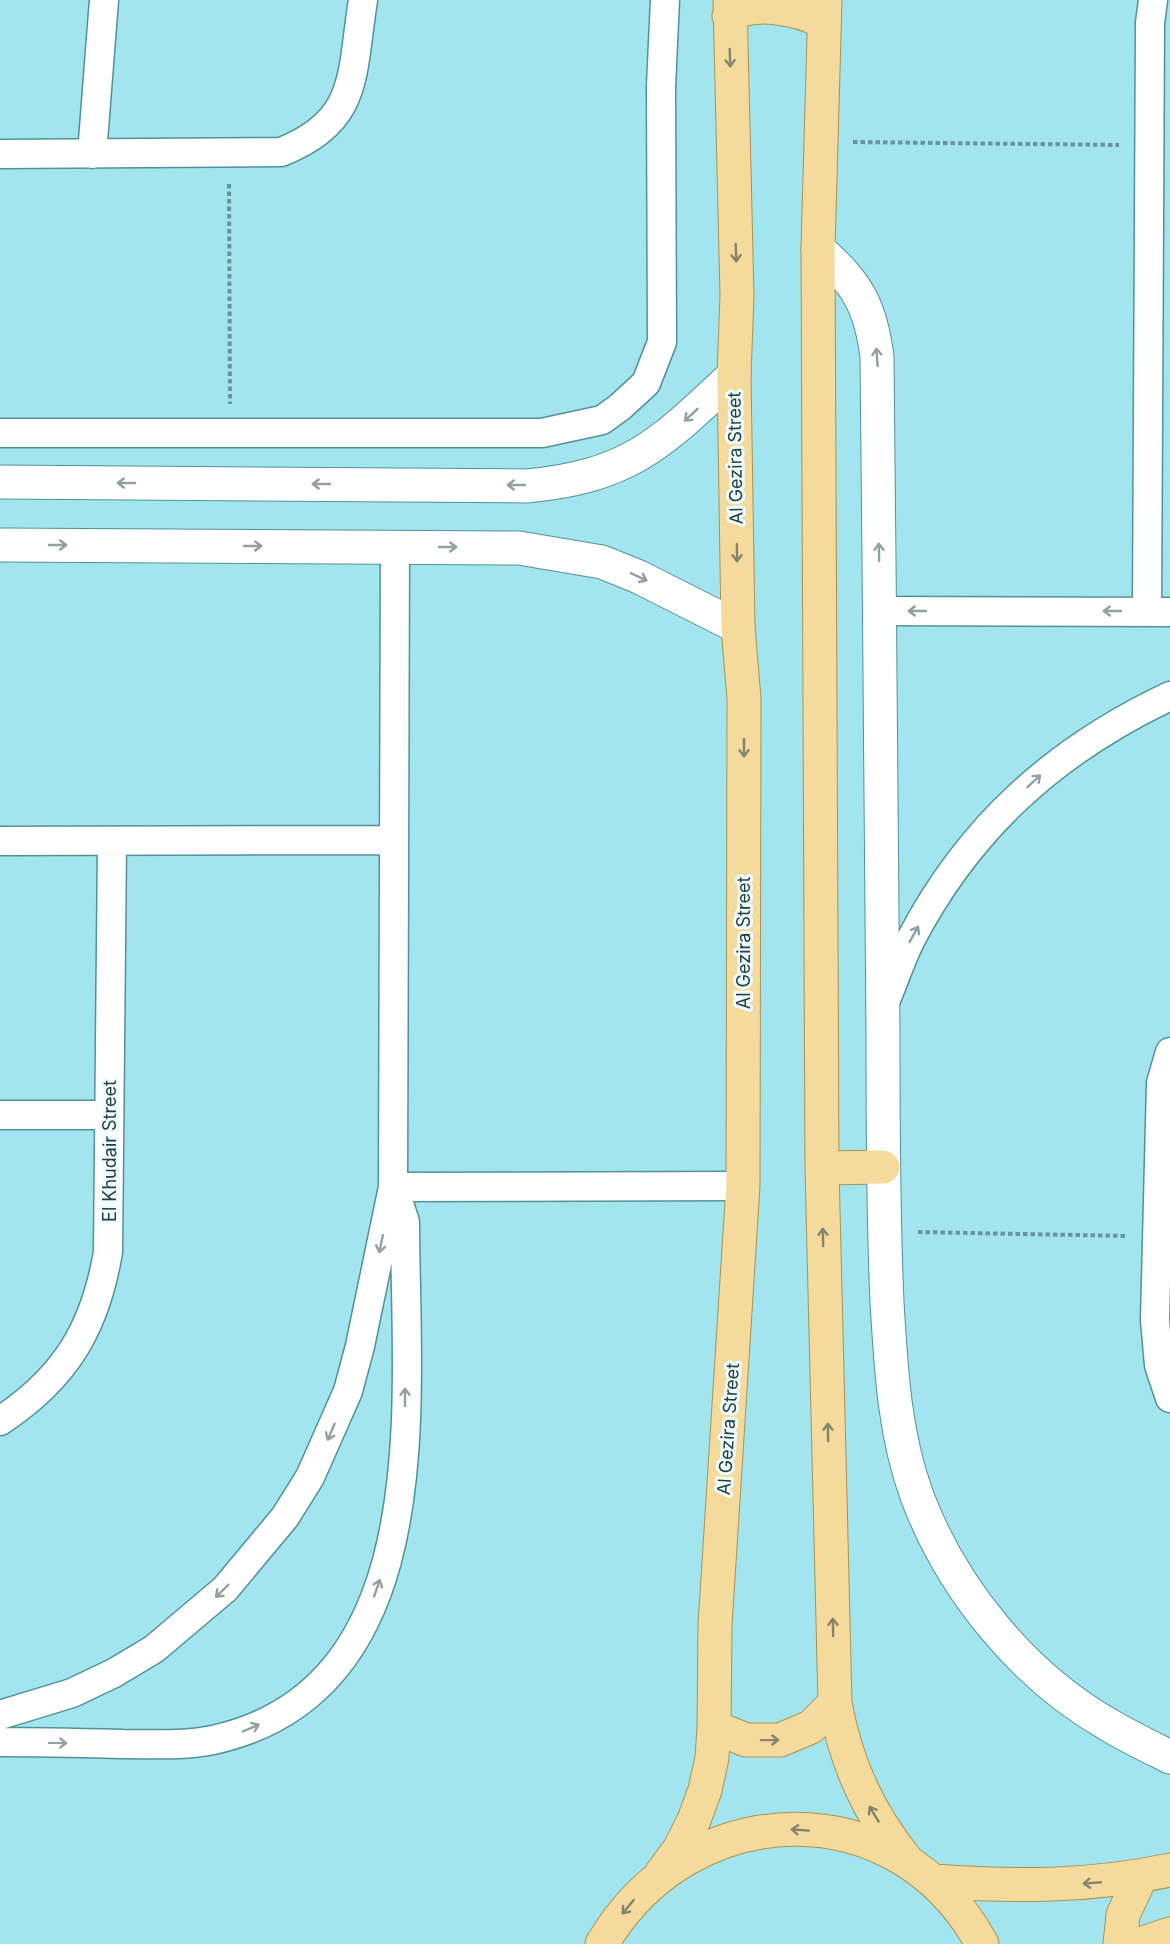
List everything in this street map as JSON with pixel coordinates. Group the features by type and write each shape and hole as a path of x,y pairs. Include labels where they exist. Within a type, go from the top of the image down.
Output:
{"main road":[{"path":"729,8 768,3 825,11 818,249 822,1168 835,1703 846,1752 867,1803 885,1834 908,1862"},
{"name":"Al Gezira Street","path":"661,1874 680,1848 694,1820 707,1779 714,1727 715,1625 743,1186 744,699 738,627 734,375 737,296 729,8"},
{"path":"822,1168 883,1167"},
{"path":"714,1727 746,1740 780,1740 811,1727 835,1703"},
{"path":"602,1944 628,1905 661,1874 698,1851 739,1835 783,1828 837,1834 869,1842 908,1862 934,1881 968,1918 982,1944"},
{"path":"934,1881 1041,1886 1095,1883 1155,1873"},
{"path":"1144,1941 1123,1915 1155,1873"}],"street":[{"path":"92,154 104,0"},
{"path":"0,154 281,153 309,141 332,121 348,94 363,0"},
{"path":"0,433 542,433 602,420 646,383 662,342 661,86 664,0"},
{"path":"880,610 1159,612 1159,346 1149,145 1160,72 1153,0"},
{"path":"818,249 849,279 861,296 873,326 877,357 884,1231 891,1386 901,1448 918,1498 938,1544 964,1587 1006,1641 1057,1689 1107,1724 1170,1757"},
{"path":"0,482 527,486 568,482 608,471 645,453 678,427 734,375"},
{"path":"0,545 519,548 602,562 639,577 738,627"},
{"path":"0,1715 72,1693 154,1649 225,1589 285,1517 310,1477 348,1391 360,1346 393,1187 395,546"},
{"path":"883,1007 911,940 947,877 992,821 1045,771 1104,730 1170,696"},
{"path":"0,842 394,840"},
{"name":"El Khudair Street","path":"0,1421 27,1403 53,1378 74,1351 90,1320 102,1287 108,1252 112,841"},
{"path":"1170,1052 1161,1083 1155,1320 1159,1365 1170,1398"},
{"path":"0,1115 109,1116"},
{"path":"393,1187 743,1186"},
{"path":"0,1742 177,1744 234,1734 277,1716 306,1697 331,1673 352,1646 373,1602 388,1557 399,1510 405,1462 405,1222 393,1187"}],"path":[{"path":"821,142 1149,145"},
{"path":"229,153 230,433"},
{"path":"884,1231 1157,1237"}]}
